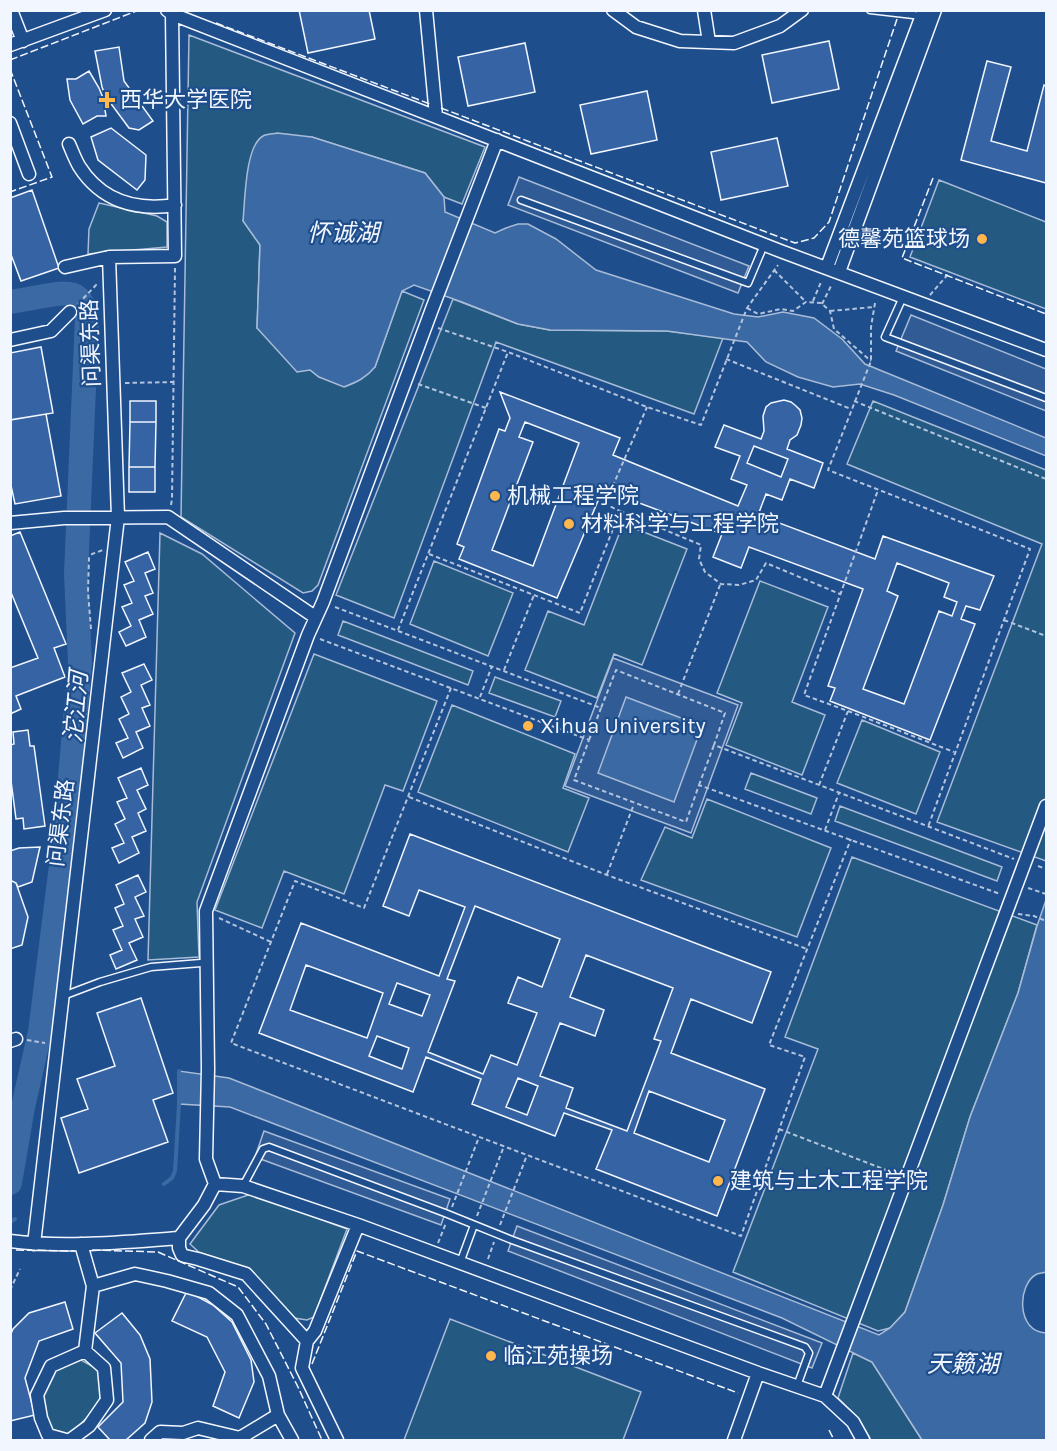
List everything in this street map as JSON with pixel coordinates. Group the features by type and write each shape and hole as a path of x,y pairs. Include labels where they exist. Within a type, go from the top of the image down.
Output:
{"street":[{"path":"11,10 23,41"},
{"path":"10,45 23,41 72,16 105,10"},
{"path":"426,10 436,116"},
{"path":"613,10 636,27 680,41 734,43 780,26 802,10"},
{"path":"704,10 709,42"},
{"path":"833,270 935,10"},
{"path":"65,267 109,257 175,256 173,11 497,140 1047,351"},
{"path":"833,270 923,13"},
{"path":"10,123 29,174"},
{"path":"307,1341 246,1274 182,1255 179,1248 179,1238 204,1204 215,1184 206,1159 206,911 315,617 323,602 497,140"},
{"path":"69,144 78,165 92,183 112,197 122,202 147,207 174,205"},
{"name":"问渠东路","path":"34,1244 115,517 109,257"},
{"path":"10,340 51,331 70,312"},
{"path":"10,523 64,518 168,517 315,617"},
{"path":"825,1396 1047,806"},
{"path":"215,1184 243,1186 825,1396 853,1422 863,1440"},
{"path":"337,1440 302,1368 307,1341 315,1331 358,1226"},
{"path":"12,1242 81,1244 179,1238"},
{"path":"81,1244 93,1286 85,1351"},
{"path":"93,1286 135,1274 209,1293 237,1315 269,1376 278,1415 292,1440"},
{"path":"85,1351 104,1368 107,1400 89,1426 68,1440 48,1435 41,1418 37,1395 51,1366 85,1351"},
{"path":"734,1440 758,1373"},
{"path":"151,1440 160,1432 182,1437 198,1428 240,1439 278,1415"}],"lane":[{"path":"870,10 923,13"},
{"path":"520,200 748,283 765,244"},
{"path":"903,297 885,337 1047,398"},
{"path":"62,996 151,967 201,963"},
{"path":"243,1186 263,1149 269,1147 512,1240 805,1347 809,1353 797,1386"},
{"path":"460,1264 474,1225"}],"path":[{"path":"168,517 172,499 175,256"},
{"path":"436,327 701,425 747,308 778,265"},
{"path":"774,270 806,302"},
{"path":"930,296 950,272"},
{"path":"70,312 102,279"},
{"path":"813,301 821,282"},
{"path":"822,304 831,286"},
{"path":"747,308 758,314 781,309 793,311 806,302 813,301 822,304 830,310 834,329 871,361"},
{"path":"830,310 874,305 871,361 828,470 1030,549 928,827"},
{"path":"398,630 508,352"},
{"path":"726,359 851,409"},
{"path":"113,383 174,382"},
{"path":"414,382 486,408"},
{"path":"854,401 1047,479"},
{"path":"648,407 605,504 701,545 699,558 705,572 721,584 739,585 756,580 766,563 840,594"},
{"path":"878,490 804,695 955,753"},
{"path":"429,554 580,613 620,511"},
{"path":"678,694 721,584"},
{"path":"504,670 534,595"},
{"path":"329,604 601,708"},
{"path":"1004,620 1047,636"},
{"path":"317,638 589,740"},
{"path":"479,698 492,666"},
{"path":"616,670 678,694 725,713 686,822 574,780 616,670"},
{"path":"451,688 364,908 295,881 231,1043 741,1236 805,1057 769,1045 851,839"},
{"path":"819,785 848,711"},
{"path":"714,746 1014,859"},
{"path":"699,785 1000,894"},
{"path":"824,830 839,793"},
{"path":"408,797 607,875 807,949"},
{"path":"607,875 634,804"},
{"path":"1036,866 1047,869"},
{"path":"1028,888 1047,894"},
{"path":"206,911 271,942"},
{"path":"1018,914 1034,916 1047,921"},
{"path":"13,1040 56,1045"},
{"path":"779,1129 894,1173"},
{"path":"455,1199 479,1137"},
{"path":"480,1209 504,1146"},
{"path":"503,1219 527,1155"},
{"path":"10,1290 20,1269"}],"shaded area":[{"path":"189,35 485,147 462,204 444,197 425,173 312,137 243,220 260,245 257,328 319,377 375,367 402,291 424,300 318,585 312,591 303,593 181,517"},
{"path":"519,177 749,266 738,293 508,205"},
{"name":"德馨苑篮球场","path":"939,180 1046,222 1046,309 910,257"},
{"path":"99,203 157,216 167,222 167,247 88,254 89,229"},
{"path":"453,299 518,324 550,330 667,331 723,338 694,414 496,342 394,618 336,595"},
{"path":"911,315 1046,369 1046,411 896,351"},
{"path":"873,401 1046,470 1046,861 937,822 1042,544 847,464"},
{"path":"623,524 687,549 642,665 614,654 597,698 525,670 548,611 584,625"},
{"path":"160,533 202,554 295,633 197,902 199,957 148,960"},
{"path":"434,561 513,593 488,656 410,624"},
{"path":"760,581 828,607 792,702 825,715 802,775 726,745 742,703 717,693"},
{"path":"343,621 473,671 468,685 338,635"},
{"path":"314,654 437,701 403,791 385,785 344,894 284,871 262,928 215,910"},
{"path":"613,658 738,705 691,833 565,786"},
{"path":"495,677 561,701 555,717 489,693"},
{"path":"452,705 575,754 563,788 589,798 568,852 418,792"},
{"path":"862,720 940,752 916,814 837,783"},
{"path":"751,773 817,798 811,814 745,789"},
{"path":"707,799 831,848 797,937 641,880 665,827 692,838"},
{"path":"840,806 1002,867 997,881 835,821"},
{"path":"852,857 1037,925 1018,993 970,1117 943,1205 905,1312 890,1328 878,1331 733,1272 818,1049 785,1037"},
{"path":"264,1131 450,1199 441,1225 255,1157"},
{"path":"251,1194 347,1229 314,1317 307,1320 294,1318 250,1271 202,1255 190,1244 219,1205"},
{"path":"517,1226 822,1343 812,1368 508,1251"},
{"name":"临江苑操场","path":"450,1319 641,1392 623,1440 404,1440"},
{"path":"853,1353 872,1362 922,1440 871,1440 859,1419 838,1398"},
{"path":"81,1360 99,1370 100,1405 69,1435 52,1431 41,1397 55,1370"}],"water":[{"name":"怀诚湖","path":"277,133 312,137 425,173 444,197 445,212 495,233 518,224 528,224 556,239 596,270 734,314 758,317 783,312 814,318 842,339 865,364 1046,438 1046,456 894,395 860,384 833,387 798,377 766,362 747,342 667,331 550,330 518,324 414,285 402,291 375,367 365,377 344,387 319,377 310,370 297,372 257,328 260,245 243,221 247,175 253,151 263,136"},
{"path":"626,697 702,726 674,802 598,773"},
{"name":"天籁湖","path":"1046,900 1046,1272 1030,1279 1023,1297 1023,1307 1029,1325 1036,1331 1046,1333 1046,1440 922,1440 872,1362 782,1318 230,1107 179,1104 179,1071 229,1078 879,1335 890,1328 905,1312 943,1205 970,1117 1018,993"}],"building":[{"path":"299,10 369,10 375,39 308,53"},
{"path":"829,41 839,89 772,103 762,55"},
{"path":"525,43 535,92 468,106 458,57"},
{"path":"119,47 124,81 153,121 139,130 129,128 106,97 102,87 95,51"},
{"path":"987,61 1011,67 991,141 1027,151 1044,85 1046,86 1046,183 961,160"},
{"path":"89,71 103,98 106,116 97,116 83,124 70,100 67,79 76,79"},
{"path":"647,91 657,140 591,154 580,105"},
{"path":"111,128 146,155 145,180 137,190 98,160 91,137"},
{"path":"777,138 788,186 721,200 711,152"},
{"path":"32,190 59,268 21,281 10,252 10,198"},
{"path":"41,347 53,413 10,420 10,353"},
{"path":"500,392 620,438 613,455 738,506 747,485 731,479 740,456 715,447 724,425 761,439 766,407 771,403 784,400 791,402 800,410 802,418 797,435 790,440 787,449 823,463 814,488 790,479 782,500 766,494 758,515 875,559 883,536 994,576 980,610 966,606 961,619 975,624 930,740 830,701 835,688 828,686 863,589 749,547 741,568 713,557 722,534 603,489 557,598 459,559 464,547 457,544 499,429 505,431 510,418","holes":["525,422 579,443 533,566 492,550 533,442 519,437","754,446 788,459 781,477 747,463","897,563 949,583 944,597 957,602 952,616 939,611 904,704 863,689 898,596 887,591"]},
{"path":"130,401 156,401 156,422 130,422"},
{"path":"46,414 61,496 15,504 10,481 10,420"},
{"path":"130,422 156,422 155,467 129,467"},
{"path":"129,467 155,467 155,492 129,492"},
{"path":"20,532 66,644 54,648 65,677 16,696 21,709 10,714 10,668 38,658 10,590 10,536"},
{"path":"148,552 155,569 145,573 153,593 145,596 153,614 139,620 146,637 126,646 119,632 131,626 122,607 132,603 124,585 134,581 125,562"},
{"path":"144,664 152,680 141,685 150,705 142,708 150,726 136,732 143,748 123,758 116,743 128,738 119,719 129,714 121,697 131,692 122,673"},
{"path":"28,730 30,746 34,746 45,826 24,829 23,818 16,819 10,773 10,745 14,744 13,732"},
{"path":"141,768 148,785 137,790 146,809 138,813 146,831 132,837 139,853 119,863 112,848 124,843 115,824 125,819 117,802 127,798 118,778"},
{"path":"410,834 771,972 752,1023 691,999 671,1053 765,1089 717,1216 596,1169 612,1130 564,1113 555,1136 472,1104 481,1079 426,1057 413,1092 259,1033 301,923 439,976 465,907 419,890 409,916 383,906","holes":["475,906 560,939 542,987 518,977 508,1003 537,1013 517,1065 491,1055 483,1074 428,1052 455,981 447,979","586,955 673,988 654,1039 661,1041 627,1131 566,1108 573,1088 540,1076 560,1023 595,1036 604,1010 570,997","306,965 383,993 367,1038 290,1010","397,983 430,995 422,1016 389,1004","377,1036 409,1048 402,1069 369,1056","518,1078 538,1086 527,1115 506,1107","649,1091 725,1120 709,1162 634,1133"]},
{"path":"40,847 32,882 18,887 10,880 10,851"},
{"path":"138,875 146,892 135,897 144,916 135,919 143,937 129,943 137,960 116,969 110,955 122,950 113,930 123,926 115,908 124,904 116,885"},
{"path":"10,880 16,883 28,917 22,945 10,949"},
{"path":"141,998 173,1093 153,1100 168,1142 79,1173 61,1118 88,1109 77,1079 115,1066 97,1013"},
{"path":"187,1291 213,1305 232,1322 251,1360 254,1382 239,1418 213,1406 225,1372 207,1337 172,1321"},
{"path":"65,1302 73,1329 39,1341 25,1378 35,1415 10,1421 10,1336 13,1329 29,1313"},
{"path":"122,1313 140,1335 150,1359 152,1402 145,1423 126,1440 110,1440 98,1427 123,1402 121,1363 95,1333"}],"waterway":[{"name":"沱江河","path":"10,302 60,294 72,295 81,302 87,318 76,574 80,663 65,834 40,1032 23,1107 10,1183"},
{"path":"164,1184 172,1178 175,1171 179,1071"},
{"path":"10,1222 15,1219"}],"fence":[{"path":"10,60 139,10"},
{"path":"441,108 795,243 814,238 829,222 897,19"},
{"path":"216,23 430,104"},
{"path":"10,69 52,177 10,192"},
{"path":"933,178 902,258 1046,314"},
{"path":"16,1250 75,1251"},
{"path":"92,1250 158,1252 238,1287 266,1324 322,1440"},
{"path":"312,1364 357,1251 738,1393"},
{"path":"829,1430 834,1440"}],"place":[{"name":"西华大学医院","path":"107,100"},
{"name":"德馨苑篮球场","path":"982,239"},
{"name":"机械工程学院","path":"495,496"},
{"name":"材料科学与工程学院","path":"569,524"},
{"name":"Xihua University","path":"528,726"},
{"name":"建筑与土木工程学院","path":"718,1181"},
{"name":"临江苑操场","path":"491,1356"}]}
